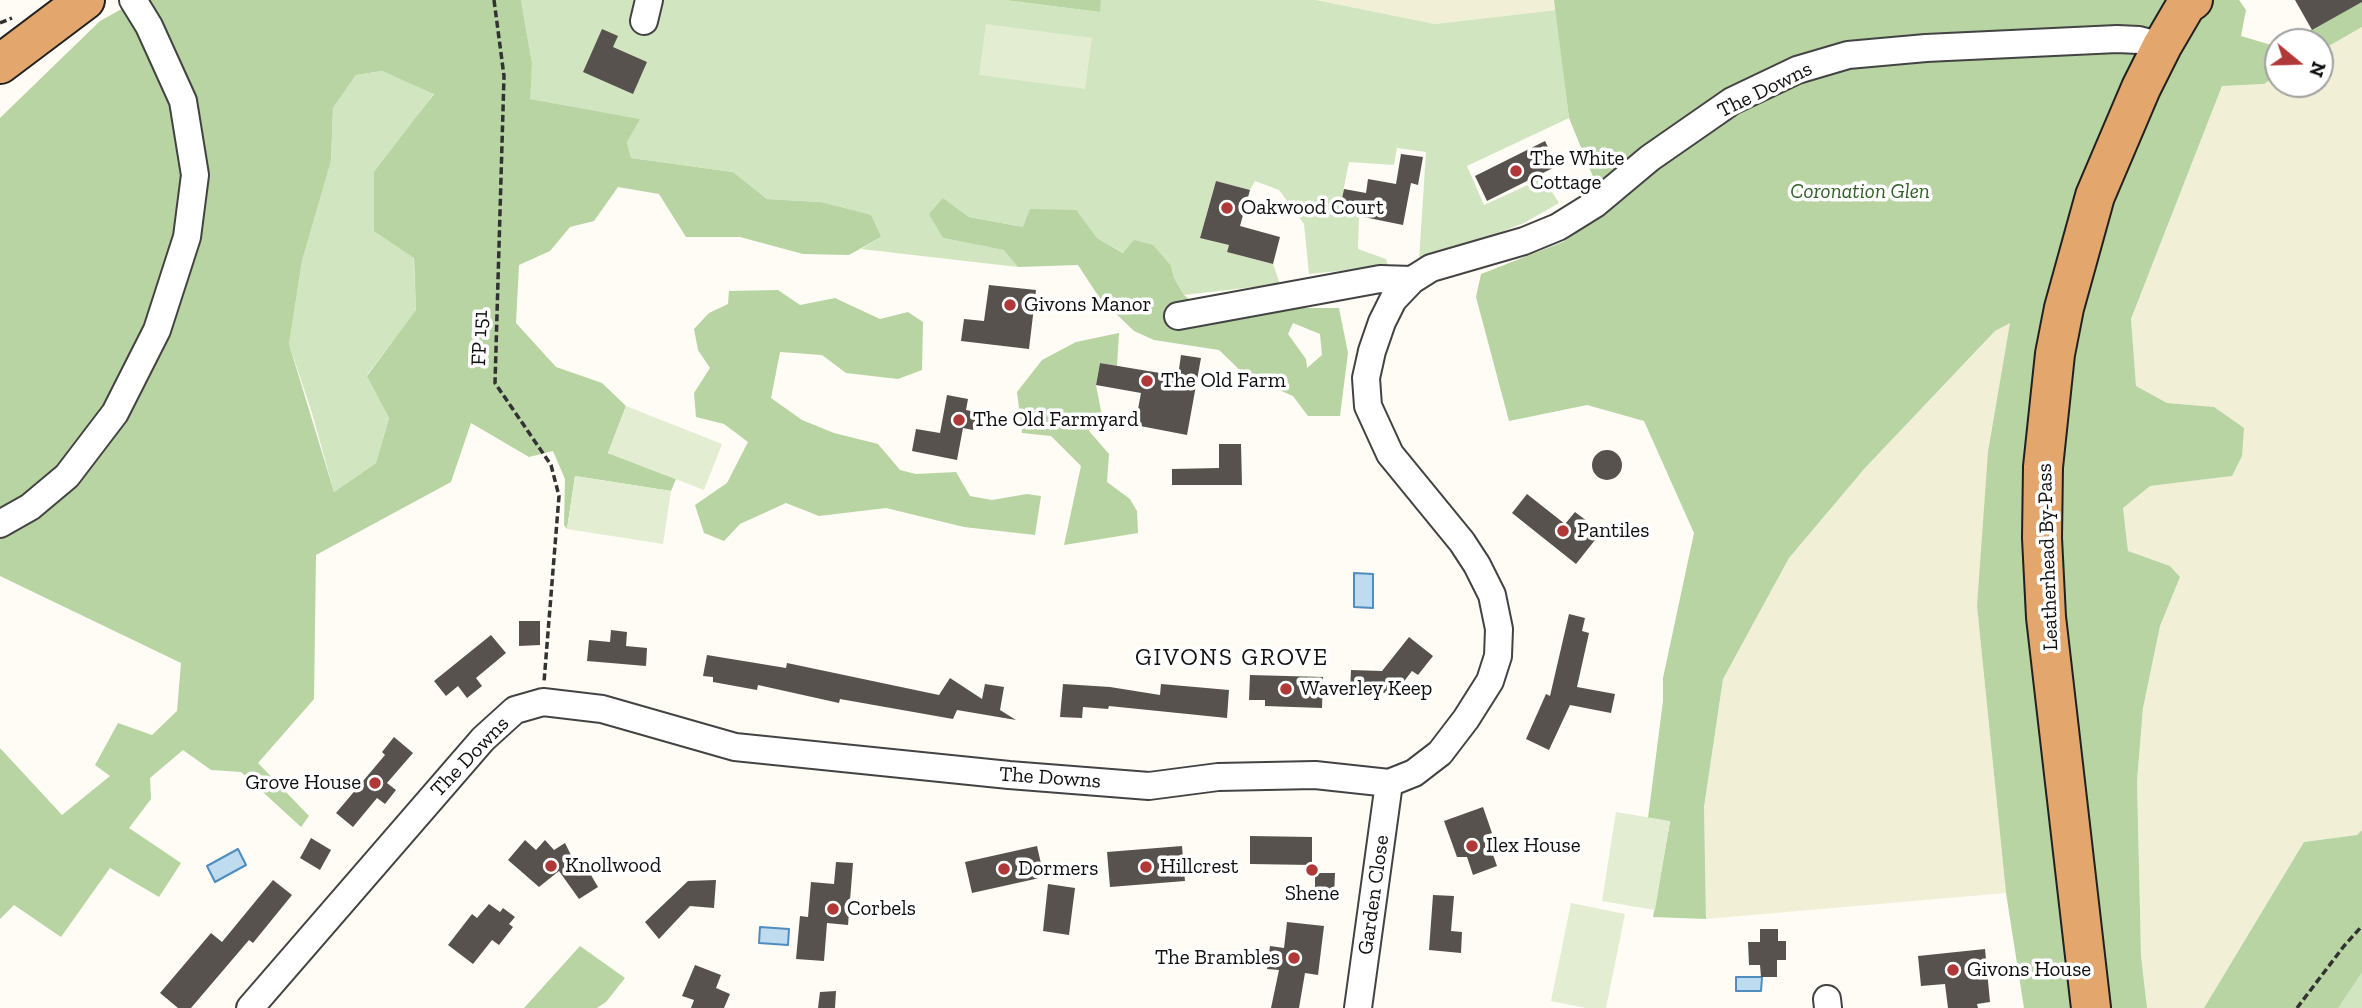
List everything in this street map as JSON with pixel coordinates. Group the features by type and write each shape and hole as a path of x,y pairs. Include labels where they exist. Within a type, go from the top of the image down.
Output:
{"highway":[{"name":"Leatherhead By-Pass","path":"2091,1008 2046,617 2042,538 2043,467 2055,354 2064,308 2095,196 2120,134 2162,46 2189,2"},
{"path":"0,64 70,4"}],"street":[{"path":"0,524 30,508 66,476 115,413 158,330 187,237 195,175 183,101 149,26 133,0"},
{"name":"The Downs","path":"250,1008 483,739 516,710 543,702 602,709 735,747 926,768 1149,786 1217,777 1301,775 1389,783 1414,773 1440,753 1490,681 1498,656 1499,629 1492,594 1478,565 1390,454 1368,406 1366,378 1371,351 1393,300 1412,280 1432,268 1524,241 1558,227 1595,205 1650,158 1732,101 1797,70 1848,55 1926,48 2117,39 2139,40 2162,46"},
{"name":"The Downs","path":"1178,316 1380,279 1412,280"},
{"name":"Garden Close","path":"1358,1008 1389,783"}],"path":[{"name":"FP 151","path":"494,0 504,76 495,383 551,465 559,496 543,702"},
{"path":"2297,1008 2362,926"}],"green space":[{"path":"138,0 521,0 532,63 530,99 640,119 627,142 631,158 733,172 767,199 820,202 871,215 881,237 849,255 803,254 740,237 686,237 659,194 618,187 594,221 570,227 550,251 519,265 516,323 556,367 602,383 626,406 608,453 676,479 671,491 575,476 567,529 564,525 565,479 553,451 529,457 471,423 451,482 316,555 314,699 258,763 309,816 301,827 241,772 211,770 183,750 150,778 151,799 129,828 181,863 159,897 110,868 61,937 14,905 0,919 0,748 62,815 110,776 95,765 118,723 152,735 177,711 181,663 0,576 0,118 100,21","holes":["382,71 434,94 374,172 374,231 414,258 416,310 367,376 389,418 376,463 334,492 289,344 302,261 331,161 333,108 356,75"]},
{"path":"521,0 1005,0 1099,12 1101,0 1316,0 1435,24 1556,10 1569,118 1467,166 1484,205 1543,178 1559,203 1524,223 1457,249 1419,260 1426,152 1397,148 1394,165 1349,162 1339,212 1359,216 1358,249 1386,259 1388,266 1309,274 1304,224 1279,190 1255,181 1250,190 1216,181 1200,237 1229,245 1227,252 1273,264 1280,284 1184,295 1174,278 1171,266 1124,253 1097,238 1075,210 1023,227 969,217 943,198 943,238 1005,250 1018,267 861,249 881,237 820,202 767,199 733,172 631,158 627,142 639,119 529,99 532,63"},
{"path":"1005,0 1101,0 1100,12"},
{"path":"1316,0 1554,0 1556,10 1435,24"},
{"name":"Coronation Glen","path":"1554,0 2169,0 2039,400 2077,1008 2024,1008 2006,893 1977,606 1988,452 2010,323 1995,331 1865,468 1789,558 1723,679 1704,807 1706,919 1653,917 1670,822 1648,818 1663,701 1663,678 1694,533 1644,421 1587,405 1509,421 1476,297 1481,274 1563,242 1607,211 1569,118"},
{"path":"2210,0 2239,0 2246,10 2241,36 2264,43 2264,84 2222,86 2131,319 2136,386 2167,403 2214,407 2244,428 2242,456 2232,476 2150,486 2123,508 2128,551 2170,566 2180,577 2160,626 2143,708 2137,781 2141,956 2147,1008 2107,1008 2062,622 2060,491 2070,364 2107,217 2142,108"},
{"path":"2362,2 2362,27 2334,43 2334,28 2315,28"},
{"path":"986,24 1092,38 1085,89 979,75"},
{"path":"2362,27 2362,830 2357,835 2304,842 2204,1008 2147,1008 2141,956 2137,781 2143,708 2160,626 2180,577 2170,566 2128,551 2123,507 2150,486 2232,476 2214,407 2167,403 2136,386 2131,319 2222,86 2264,84 2264,98 2334,98 2334,43"},
{"path":"382,71 434,93 408,130 416,311 367,375 389,418 376,463 334,492 289,344 302,261 331,161 333,108 356,75"},
{"path":"943,198 969,217 1023,227 1030,209 1076,210 1097,238 1123,253 1134,240 1153,245 1171,266 1174,278 1184,295 1215,323 1284,308 1339,308 1348,353 1340,416 1308,416 1293,396 1246,376 1219,350 1154,340 1134,331 1099,297 1078,265 1018,267 1004,250 943,238 929,214","holes":["1293,323 1320,334 1322,355 1307,368 1306,359 1288,334"]},
{"path":"778,290 800,305 835,298 880,319 908,312 923,322 922,370 898,379 846,373 822,355 780,352 771,398 802,420 834,433 878,444 900,470 916,474 956,472 970,496 992,500 1027,494 1041,496 1035,535 964,527 886,508 819,516 786,503 740,524 724,541 704,533 695,505 727,483 748,442 724,424 696,417 694,393 710,368 698,350 694,329 709,313 728,304 729,291"},
{"path":"2010,322 1977,606 2006,893 1706,919 1704,807 1723,679 1789,558 1865,468 1995,331"},
{"path":"1119,333 1117,366 1100,363 1096,385 1102,416 1089,431 1109,454 1107,482 1130,499 1137,511 1138,533 1064,545 1081,466 1051,436 1022,433 1017,392 1042,360 1076,342"},
{"path":"626,406 722,444 704,490 608,453"},
{"path":"575,476 671,491 663,544 567,529"},
{"path":"1616,812 1670,821 1655,910 1602,901"},
{"path":"2362,830 2362,972 2338,1008 2204,1008 2304,842 2357,835"},
{"path":"1571,903 1625,914 1606,1008 1586,1008 1551,1001"},
{"path":"2362,939 2362,1008 2305,1008"},
{"path":"580,946 625,978 606,1002 597,1008 524,1008"}],"water":[{"path":"1354,573 1373,574 1373,608 1354,607"},
{"path":"238,849 246,865 215,882 207,866"},
{"path":"760,927 789,929 788,945 759,943"},
{"path":"1736,977 1762,977 1761,991 1736,991"}],"building":[{"path":"2295,0 2362,0 2316,28 2311,28"},
{"path":"602,29 618,36 613,47 647,62 633,94 583,72"},
{"name":"The White Cottage","path":"1545,141 1557,166 1487,201 1475,176"},
{"path":"1401,154 1423,157 1418,185 1411,183 1403,225 1339,212 1344,189 1366,193 1368,179 1396,184"},
{"name":"Oakwood Court","path":"1216,181 1250,190 1240,226 1280,237 1273,264 1227,252 1229,245 1200,238"},
{"name":"Givons Manor","path":"989,285 1036,290 1029,349 961,341 964,319 984,321"},
{"name":"The Old Farm","path":"1181,355 1201,358 1187,435 1135,425 1141,393 1096,385 1100,363 1178,376"},
{"name":"The Old Farmyard","path":"947,395 968,399 966,410 977,412 973,430 963,428 957,460 912,451 916,429 940,433"},
{"path":"1219,444 1241,444 1242,485 1172,485 1172,469 1219,468"},
{"path":"1607,450 1613,451 1621,459 1621,471 1613,479 1607,480 1601,479 1593,471 1592,465 1593,459 1601,451"},
{"name":"Pantiles","path":"1527,494 1565,524 1575,512 1595,527 1588,535 1595,540 1576,564 1512,513"},
{"path":"1569,614 1585,618 1582,631 1589,633 1577,687 1615,694 1611,713 1570,705 1549,750 1526,739 1546,694 1550,696"},
{"path":"519,621 540,621 540,645 519,646"},
{"path":"611,630 627,632 626,646 647,648 646,666 587,661 589,640 610,642"},
{"path":"491,635 506,653 476,678 482,686 467,698 458,686 446,696 434,681"},
{"path":"1409,637 1433,656 1418,675 1412,671 1395,693 1350,692 1351,670 1382,671"},
{"path":"707,655 786,668 787,663 939,695 950,678 982,699 985,684 1004,687 1000,710 1016,720 957,710 953,719 840,699 839,703 758,685 757,690 713,682 713,677 703,676"},
{"name":"Waverley Keep","path":"1250,675 1323,677 1322,708 1265,706 1265,700 1249,700"},
{"path":"1063,684 1110,687 1160,695 1161,684 1229,690 1227,718 1109,706 1108,709 1083,707 1082,718 1060,717"},
{"name":"Grove House","path":"394,737 413,753 387,783 396,790 385,804 377,798 353,827 336,813 385,755 382,752"},
{"name":"Ilex House","path":"1483,807 1492,833 1486,835 1497,866 1473,875 1467,857 1457,857 1444,821"},
{"name":"Shene","path":"1250,836 1312,837 1312,865 1250,864"},
{"path":"311,838 331,850 320,870 300,858"},
{"name":"Knollwood","path":"525,840 536,850 545,840 554,850 565,843 574,861 581,858 598,887 579,899 559,871 539,887 508,860"},
{"name":"Dormers","path":"1037,846 1044,877 972,893 965,862"},
{"name":"Hillcrest","path":"1182,846 1185,881 1110,887 1107,852"},
{"name":"Corbels","path":"836,862 853,863 848,925 827,923 824,961 796,959 800,916 808,917 811,882 834,884"},
{"path":"1315,873 1335,873 1334,896 1315,896"},
{"path":"273,880 292,895 253,943 249,940 191,1008 178,1008 160,993 211,933 222,942"},
{"path":"716,880 714,908 690,906 659,939 645,922 688,881"},
{"path":"1048,884 1075,888 1069,935 1043,931"},
{"path":"1433,895 1454,896 1451,931 1462,932 1461,953 1429,950"},
{"path":"489,904 500,912 503,908 515,917 509,924 513,927 499,945 492,940 473,964 448,945 472,914 477,918"},
{"name":"The Brambles","path":"1287,922 1324,926 1318,975 1305,973 1299,1008 1271,1008 1279,970 1267,969 1270,946 1284,948"},
{"path":"1760,929 1778,929 1778,941 1786,941 1786,960 1777,960 1777,977 1761,977 1760,965 1749,965 1748,942 1760,942"},
{"name":"Givons House","path":"1985,949 1990,1002 1977,1004 1978,1008 1948,1008 1945,984 1921,986 1918,956"},
{"path":"695,965 721,975 716,988 730,994 724,1008 691,1008 694,1000 682,996"},
{"path":"836,991 835,1008 818,1008 820,992"}],"place":[{"name":"The White Cottage","path":"1516,171"},
{"name":"Oakwood Court","path":"1227,208"},
{"name":"Givons Manor","path":"1010,305"},
{"name":"The Old Farm","path":"1147,381"},
{"name":"The Old Farmyard","path":"959,420"},
{"name":"Pantiles","path":"1563,531"},
{"name":"Waverley Keep","path":"1286,689"},
{"name":"Grove House","path":"375,783"},
{"name":"Ilex House","path":"1472,846"},
{"name":"Knollwood","path":"551,866"},
{"name":"Hillcrest","path":"1146,867"},
{"name":"Dormers","path":"1004,869"},
{"name":"Shene","path":"1312,870"},
{"name":"Corbels","path":"833,909"},
{"name":"The Brambles","path":"1294,958"},
{"name":"Givons House","path":"1953,970"}],"district":[{"name":"GIVONS GROVE","path":"1232,658"}]}
